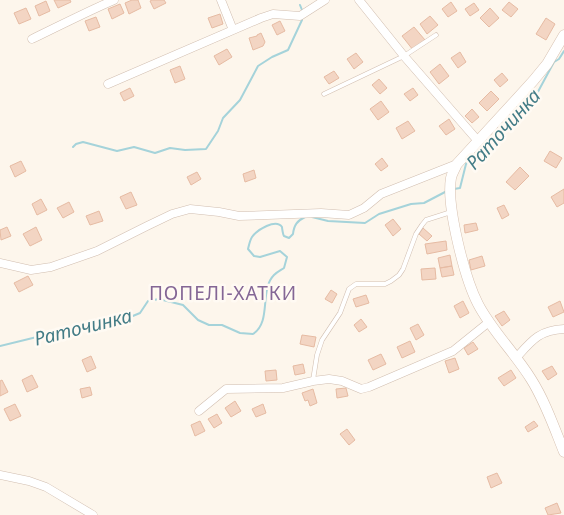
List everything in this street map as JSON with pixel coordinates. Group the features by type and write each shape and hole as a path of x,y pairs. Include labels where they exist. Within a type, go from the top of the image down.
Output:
{"main road":[{"path":"564,36 547,64 533,81 457,164 452,175 451,186 452,206 462,260 470,285 489,322 516,357 536,388 564,452"}],"street":[{"path":"32,39 64,24 78,15 114,0"},
{"path":"221,0 233,30"},
{"path":"108,84 274,14 300,16 325,0"},
{"path":"359,0 404,56 478,141"},
{"path":"0,263 31,270 51,267 97,251 164,218 190,209 239,216 349,215 364,208 381,194 457,164"},
{"path":"199,411 226,388 283,388 328,379 342,381 360,389 369,387 453,351 489,322"},
{"path":"516,357 536,337 551,330 564,329"},
{"path":"0,475 29,481 46,488 93,515"}],"lane":[{"path":"324,94 404,56 436,35"},
{"path":"313,381 317,355 322,340 340,313 349,289 356,284 385,284 399,275 416,234 422,225 426,220 452,206"}],"building":[{"path":"54,0 70,0 71,2 58,8"},
{"path":"138,0 141,8 129,14 125,3"},
{"path":"164,0 166,3 154,9 150,1"},
{"path":"46,1 50,11 39,16 35,6"},
{"path":"451,2 457,11 448,17 442,9"},
{"path":"509,2 518,9 511,17 502,10"},
{"path":"474,3 479,10 470,16 465,9"},
{"path":"120,4 124,13 112,19 108,9"},
{"path":"26,8 31,19 19,24 14,13"},
{"path":"490,8 499,18 489,27 480,18"},
{"path":"220,14 223,24 212,28 208,18"},
{"path":"430,16 438,25 427,34 420,24"},
{"path":"96,17 100,27 89,31 85,21"},
{"path":"546,18 555,24 546,40 536,34"},
{"path":"280,21 285,31 277,35 272,25"},
{"path":"414,27 425,40 413,50 402,36"},
{"path":"261,33 265,42 263,46 253,50 249,38"},
{"path":"227,49 232,57 219,65 214,56"},
{"path":"460,52 466,62 458,68 451,58"},
{"path":"356,53 363,62 354,69 347,59"},
{"path":"440,64 449,76 439,84 430,72"},
{"path":"180,66 185,79 175,83 170,70"},
{"path":"334,71 339,78 329,84 324,77"},
{"path":"502,73 508,80 500,87 494,80"},
{"path":"379,79 387,88 380,94 372,85"},
{"path":"130,88 134,96 124,101 120,93"},
{"path":"413,88 418,95 410,101 404,94"},
{"path":"491,91 499,99 487,111 479,103"},
{"path":"381,101 389,112 378,120 370,109"},
{"path":"472,109 479,117 472,123 465,116"},
{"path":"449,119 455,129 446,135 439,126"},
{"path":"408,121 415,131 402,139 396,128"},
{"path":"550,151 562,158 556,168 544,161"},
{"path":"382,158 388,166 381,171 375,164"},
{"path":"21,161 26,171 15,177 10,166"},
{"path":"520,167 529,176 515,190 506,182"},
{"path":"254,170 256,178 245,182 243,174"},
{"path":"197,172 201,179 191,185 187,177"},
{"path":"564,189 564,203 557,207 551,197"},
{"path":"131,192 137,205 126,209 120,197"},
{"path":"41,199 47,210 37,215 32,204"},
{"path":"69,202 74,212 63,218 57,208"},
{"path":"504,205 509,215 502,219 497,208"},
{"path":"99,211 103,221 90,225 86,216"},
{"path":"393,219 401,229 393,236 385,225"},
{"path":"476,223 478,230 465,233 464,225"},
{"path":"7,227 11,236 1,240 0,230"},
{"path":"36,227 42,240 30,246 23,234"},
{"path":"423,228 432,236 427,241 419,234"},
{"path":"446,241 447,250 427,254 425,244"},
{"path":"450,255 452,266 440,268 438,258"},
{"path":"482,256 485,266 471,270 469,260"},
{"path":"452,266 454,275 442,277 440,268"},
{"path":"435,268 436,279 422,280 421,269"},
{"path":"28,276 33,285 19,292 14,283"},
{"path":"331,290 337,294 332,303 325,299"},
{"path":"366,295 369,303 356,307 353,299"},
{"path":"463,301 469,313 460,318 454,306"},
{"path":"560,301 564,312 553,317 548,307"},
{"path":"504,311 510,320 502,326 495,316"},
{"path":"361,319 367,327 359,332 354,325"},
{"path":"418,324 424,335 416,340 410,328"},
{"path":"302,335 316,337 314,347 300,344"},
{"path":"410,341 415,352 402,358 397,347"},
{"path":"473,342 478,349 468,355 464,348"},
{"path":"381,354 386,364 373,370 368,360"},
{"path":"91,356 96,368 87,372 82,360"},
{"path":"455,358 459,369 449,373 445,361"},
{"path":"303,364 305,373 295,375 293,366"},
{"path":"552,366 557,374 548,380 542,371"},
{"path":"276,370 277,380 266,381 265,371"},
{"path":"511,370 516,378 504,386 498,378"},
{"path":"32,375 38,387 27,392 22,380"},
{"path":"2,380 8,392 0,396 0,381"},
{"path":"90,387 92,395 82,398 80,389"},
{"path":"346,388 348,396 337,398 336,389"},
{"path":"313,389 317,403 310,406 308,400 305,401 302,393"},
{"path":"235,401 241,411 231,417 225,408"},
{"path":"15,404 21,416 10,421 4,409"},
{"path":"263,404 266,413 256,417 252,409"},
{"path":"217,414 222,423 214,428 208,419"},
{"path":"200,421 205,431 195,436 191,425"},
{"path":"534,421 538,426 528,432 525,427"},
{"path":"347,429 355,440 349,445 340,434"},
{"path":"497,473 502,483 491,488 487,477"},
{"path":"557,503 561,513 548,515 545,508"}],"waterway":[{"path":"300,5 302,10"},
{"path":"73,147 83,142 117,151 134,147 155,153 170,148 185,150 206,149 218,131 223,118 240,100 258,66 288,50 302,20"},
{"name":"Раточинка","path":"454,189 460,188 466,164 518,110 533,101 554,62 559,59 564,51"},
{"name":"Раточинка","path":"312,217 328,221 365,223 379,214 411,204 424,203 447,191"},
{"name":"Раточинка","path":"0,346 41,336 62,334 90,322 128,318 140,313 148,301 159,299 183,305 198,320 209,325 222,325 240,333 253,334 259,329 262,322 270,281 274,275 284,268 287,257 280,251 260,257 254,256 248,249 252,237 262,228 275,224 282,227 284,236 289,238 293,234 296,224 305,217"}],"district":[{"name":"ПОПЕЛІ-ХАТКИ","path":"223,293"}]}
